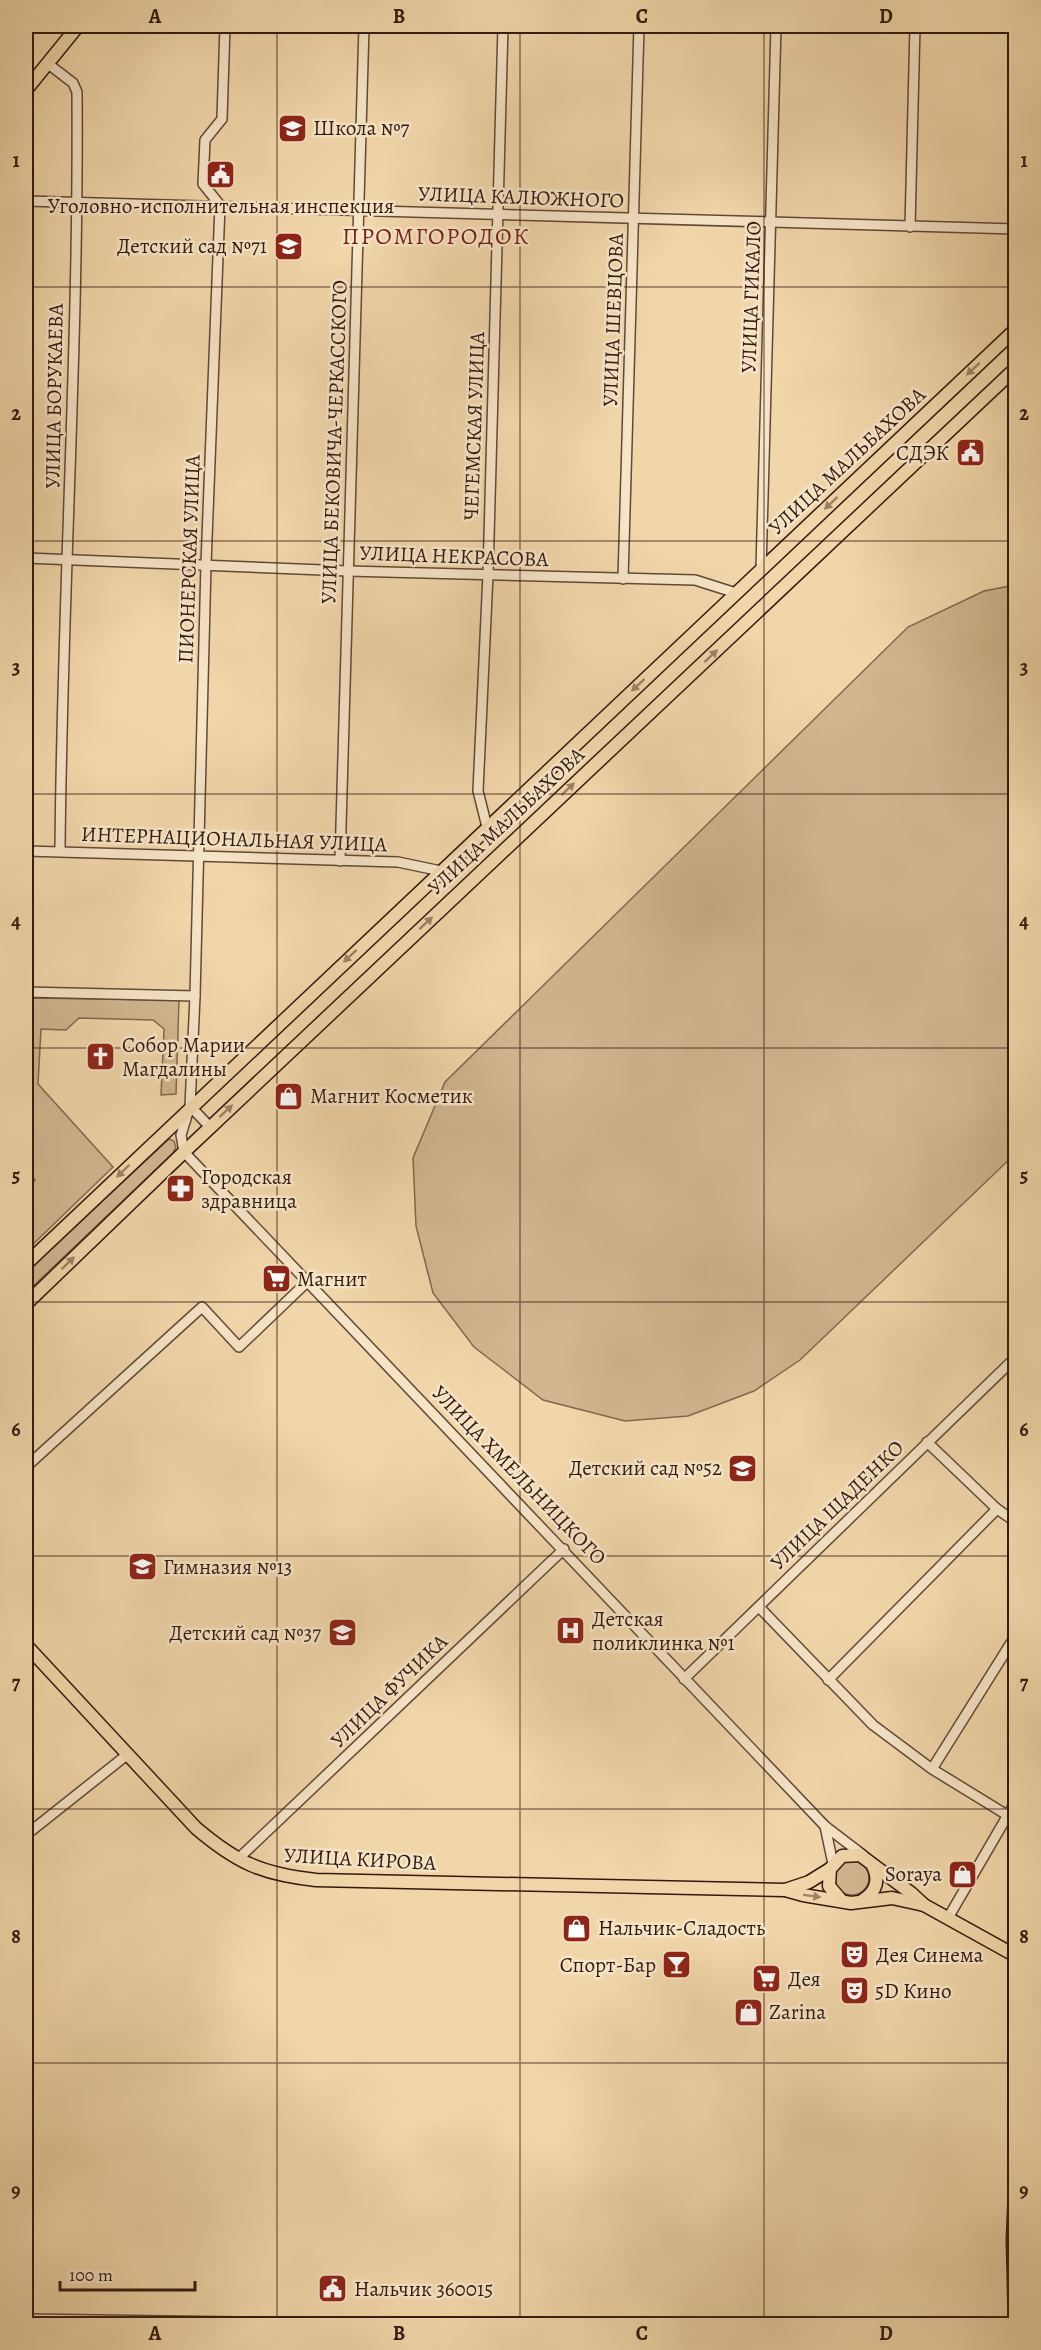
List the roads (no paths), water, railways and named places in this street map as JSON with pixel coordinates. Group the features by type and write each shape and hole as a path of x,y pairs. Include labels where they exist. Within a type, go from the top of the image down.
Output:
{"main road":[{"path":"26,90 78,26"},
{"name":"УЛИЦА МАЛЬБАХОВА","path":"26,1264 190,1106 1016,329"},
{"name":"УЛИЦА МАЛЬБАХОВА","path":"26,1304 210,1127 1016,368"},
{"name":"УЛИЦА КИРОВА","path":"26,1645 196,1828 238,1859 272,1874 316,1880 784,1890"},
{"path":"784,1890 810,1882 848,1854 869,1862 924,1905 1016,1956"},
{"path":"863,1900 872,1893 876,1883 869,1862"},
{"path":"831,1866 829,1886 840,1899"},
{"path":"784,1890 803,1895 840,1899 851,1903 892,1898 924,1905"},
{"path":"1015,2325 1013,2239 1016,2169"}],"street":[{"path":"219,205 203,184 205,140 222,119 225,26"},
{"name":"УЛИЦА БЕКОВИЧА-ЧЕРКАССКОГО","path":"340,861 364,26"},
{"name":"ЧЕГЕМСКАЯ УЛИЦА","path":"487,827 478,791 488,574 503,26"},
{"name":"УЛИЦА ШЕВЦОВА","path":"623,579 639,26"},
{"name":"УЛИЦА ГИКАЛО","path":"761,569 776,26"},
{"path":"910,227 915,26"},
{"name":"УЛИЦА БОРУКАЕВА","path":"47,63 73,83 77,92 77,202 61,711 60,851"},
{"name":"УЛИЦА КАЛЮЖНОГО","path":"26,201 1016,229"},
{"name":"ПИОНЕРСКАЯ УЛИЦА","path":"181,1135 190,1106 195,996 206,564 219,205"},
{"name":"УЛИЦА НЕКРАСОВА","path":"26,558 348,571 695,580 736,593"},
{"name":"ИНТЕРНАЦИОНАЛЬНАЯ УЛИЦА","path":"26,851 398,862 441,871"},
{"path":"26,992 195,996"},
{"path":"190,1106 210,1127"},
{"path":"165,1130 181,1135 184,1152"},
{"name":"УЛИЦА ХМЕЛЬНИЦКОГО","path":"184,1152 825,1826 869,1862"},
{"path":"26,1467 201,1307 239,1347 307,1282"},
{"name":"УЛИЦА ЩАДЕНКО","path":"684,1679 1016,1357"},
{"path":"927,1442 997,1509 1016,1521"},
{"path":"828,1680 997,1509"},
{"name":"УЛИЦА ФУЧИКА","path":"238,1859 564,1549"},
{"path":"759,1607 873,1725 932,1769 1007,1815"},
{"path":"932,1769 1016,1635"},
{"path":"26,1835 128,1754"},
{"path":"948,1918 1016,1801"},
{"path":"825,1826 831,1866"},
{"path":"26,2319 368,2325"}],"place":[{"name":"Школа №7","path":"292,128"},
{"name":"Уголовно-исполнительная инспекция","path":"221,175"},
{"name":"Детский сад №71","path":"288,246"},
{"name":"СДЭК","path":"970,453"},
{"name":"Собор Марии Магдалины","path":"101,1057"},
{"name":"Магнит Косметик","path":"289,1096"},
{"name":"Городская здравница","path":"180,1189"},
{"name":"Магнит","path":"276,1279"},
{"name":"Детский сад №52","path":"743,1468"},
{"name":"Гимназия №13","path":"142,1567"},
{"name":"Детская поликлинка №1","path":"571,1631"},
{"name":"Детский сад №37","path":"342,1633"},
{"name":"Soraya","path":"963,1874"},
{"name":"Нальчик-Сладость","path":"577,1928"},
{"name":"Дея Синема","path":"855,1955"},
{"name":"Спорт-Бар","path":"677,1965"},
{"name":"Дея","path":"767,1979"},
{"name":"5D Кино","path":"854,1991"},
{"name":"Zarina","path":"748,2012"},
{"name":"Нальчик 360015","path":"333,2289"}],"district":[{"name":"ПРОМГОРОДОК","path":"436,236"}]}
